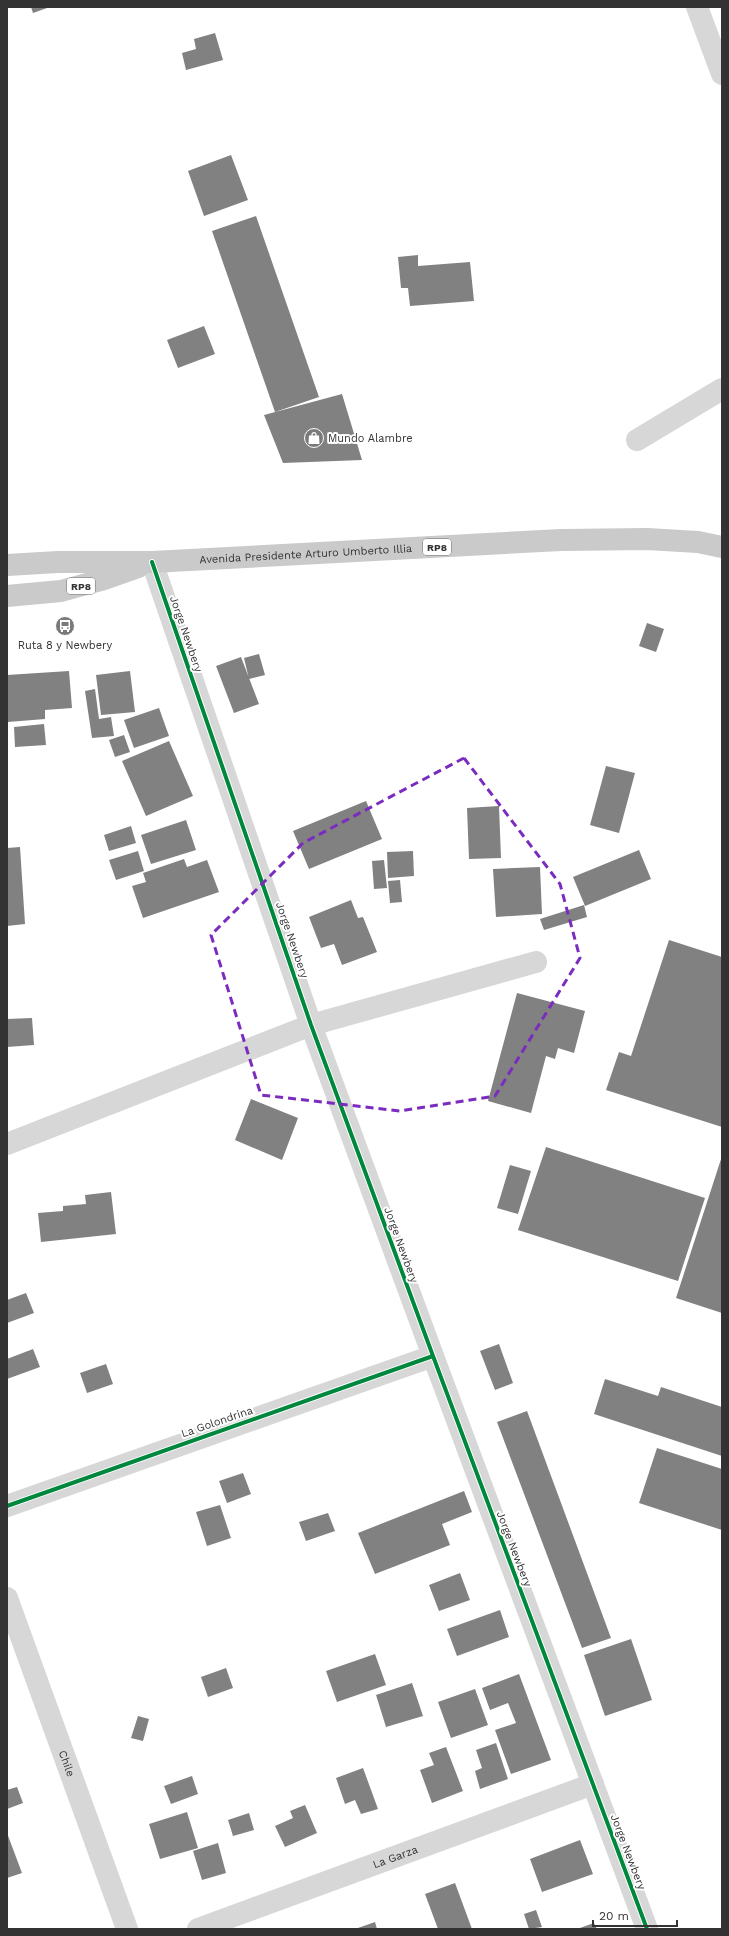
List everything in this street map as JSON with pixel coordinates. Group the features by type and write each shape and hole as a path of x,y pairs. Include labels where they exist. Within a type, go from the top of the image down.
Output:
{"main road":[{"name":"Avenida Presidente Arturo Umberto Illia","path":"7,565 58,562 152,562 561,540 647,539 698,542 722,547"},
{"name":"Avenida Presidente Arturo Umberto Illia","path":"7,596 61,591 101,580 152,562"}],"street":[{"path":"697,7 722,74"},
{"path":"637,440 722,389"},
{"name":"Jorge Newbery","path":"152,562 311,1025 432,1356 648,1929"},
{"path":"7,1144 311,1025 536,962"},
{"name":"La Golondrina","path":"7,1506 432,1356"},
{"name":"Chile","path":"7,1598 127,1929"},
{"name":"La Garza","path":"198,1929 593,1784"}],"highlighted area":[{"path":"464,758 560,884 580,958 495,1096 400,1111 261,1095 211,935 303,843"}],"building":[{"path":"31,7 50,7 33,13"},
{"path":"215,33 223,60 186,70 182,53 196,49 194,39"},
{"path":"231,155 248,200 204,216 188,171"},
{"path":"256,216 319,397 275,412 212,231"},
{"path":"418,255 418,266 470,262 474,301 410,306 408,288 401,288 398,257"},
{"path":"204,326 215,354 178,368 167,340"},
{"name":"Mundo Alambre","path":"342,394 362,460 283,463 264,415"},
{"path":"647,623 664,629 656,652 639,646"},
{"path":"259,654 265,675 249,679 244,658"},
{"path":"241,657 259,704 234,713 216,666"},
{"path":"69,671 72,708 45,710 45,719 8,722 7,675"},
{"path":"130,671 135,712 101,715 96,675"},
{"path":"95,689 99,719 111,717 114,736 92,738 85,691"},
{"path":"159,708 169,736 134,748 124,720"},
{"path":"44,724 46,745 15,747 14,727"},
{"path":"124,735 130,752 115,757 109,740"},
{"path":"169,741 193,796 146,816 122,761"},
{"path":"606,766 635,773 619,833 590,825"},
{"path":"366,801 382,839 309,869 293,831"},
{"path":"499,806 501,858 469,859 467,808"},
{"path":"186,820 196,850 151,864 141,835"},
{"path":"131,826 136,843 109,851 104,835"},
{"path":"20,847 25,924 7,926 7,848"},
{"path":"639,850 651,879 585,906 573,877"},
{"path":"138,851 144,871 116,880 109,860"},
{"path":"413,851 414,876 388,878 387,852"},
{"path":"184,859 187,867 207,860 219,892 143,918 132,886 146,882 143,873"},
{"path":"384,860 387,888 374,889 372,861"},
{"path":"540,867 542,914 496,917 493,869"},
{"path":"400,880 402,902 390,903 388,881"},
{"path":"351,900 358,918 363,917 377,952 342,965 334,944 321,948 309,917"},
{"path":"584,905 587,917 544,930 540,919"},
{"path":"669,940 722,957 722,1127 606,1090 619,1052 631,1056"},
{"path":"517,993 585,1011 574,1053 558,1048 555,1059 546,1056 531,1113 488,1101"},
{"path":"32,1018 34,1045 7,1047 7,1019"},
{"path":"251,1099 298,1118 282,1160 235,1140"},
{"path":"546,1147 705,1198 678,1281 518,1230"},
{"path":"722,1156 722,1313 676,1298"},
{"path":"510,1165 531,1171 518,1214 497,1208"},
{"path":"111,1192 116,1234 41,1242 38,1213 63,1211 63,1206 86,1204 85,1195"},
{"path":"26,1293 34,1313 7,1323 7,1300"},
{"path":"499,1344 513,1383 495,1390 480,1351"},
{"path":"33,1349 40,1367 7,1379 7,1359"},
{"path":"106,1364 113,1384 87,1393 80,1373"},
{"path":"605,1379 658,1396 661,1387 722,1407 722,1456 594,1414"},
{"path":"527,1411 611,1638 582,1648 497,1422"},
{"path":"657,1448 722,1469 722,1530 639,1503"},
{"path":"243,1473 251,1494 227,1503 219,1481"},
{"path":"464,1491 472,1512 442,1524 450,1545 375,1574 358,1533"},
{"path":"220,1505 231,1538 207,1546 196,1512"},
{"path":"328,1513 335,1531 306,1541 299,1522"},
{"path":"460,1573 470,1600 439,1611 429,1585"},
{"path":"500,1610 509,1637 457,1656 447,1629"},
{"path":"631,1639 652,1700 605,1716 584,1655"},
{"path":"375,1654 386,1685 337,1702 326,1671"},
{"path":"226,1668 233,1688 208,1697 201,1677"},
{"path":"519,1674 551,1760 511,1774 495,1730 516,1723 508,1703 490,1710 482,1688"},
{"path":"412,1683 423,1716 386,1727 376,1695"},
{"path":"475,1689 488,1725 451,1738 438,1702"},
{"path":"138,1716 149,1719 143,1741 131,1738"},
{"path":"496,1743 508,1779 480,1789 475,1771 482,1768 476,1750"},
{"path":"446,1747 463,1791 432,1803 420,1770 434,1765 429,1753"},
{"path":"363,1768 378,1809 361,1814 355,1800 345,1804 336,1778"},
{"path":"192,1776 198,1794 171,1804 164,1786"},
{"path":"17,1787 23,1803 7,1809 7,1790"},
{"path":"305,1805 317,1833 285,1847 275,1826 293,1818 290,1811"},
{"path":"187,1812 198,1848 160,1859 149,1824"},
{"path":"249,1813 254,1830 233,1836 228,1820"},
{"path":"7,1833 22,1873 7,1878"},
{"path":"580,1840 593,1874 542,1892 530,1859"},
{"path":"218,1843 226,1873 202,1880 193,1851"},
{"path":"455,1883 472,1929 438,1929 425,1894"},
{"path":"536,1910 542,1927 529,1929 524,1914"},
{"path":"375,1922 377,1929 355,1929"},
{"path":"594,1923 597,1929 577,1929"}],"cycle path":[{"path":"152,562 311,1025 647,1929"},
{"path":"7,1506 433,1356"}],"place":[{"name":"Mundo Alambre","path":"314,438"},
{"name":"Ruta 8 y Newbery","path":"65,626"}]}
